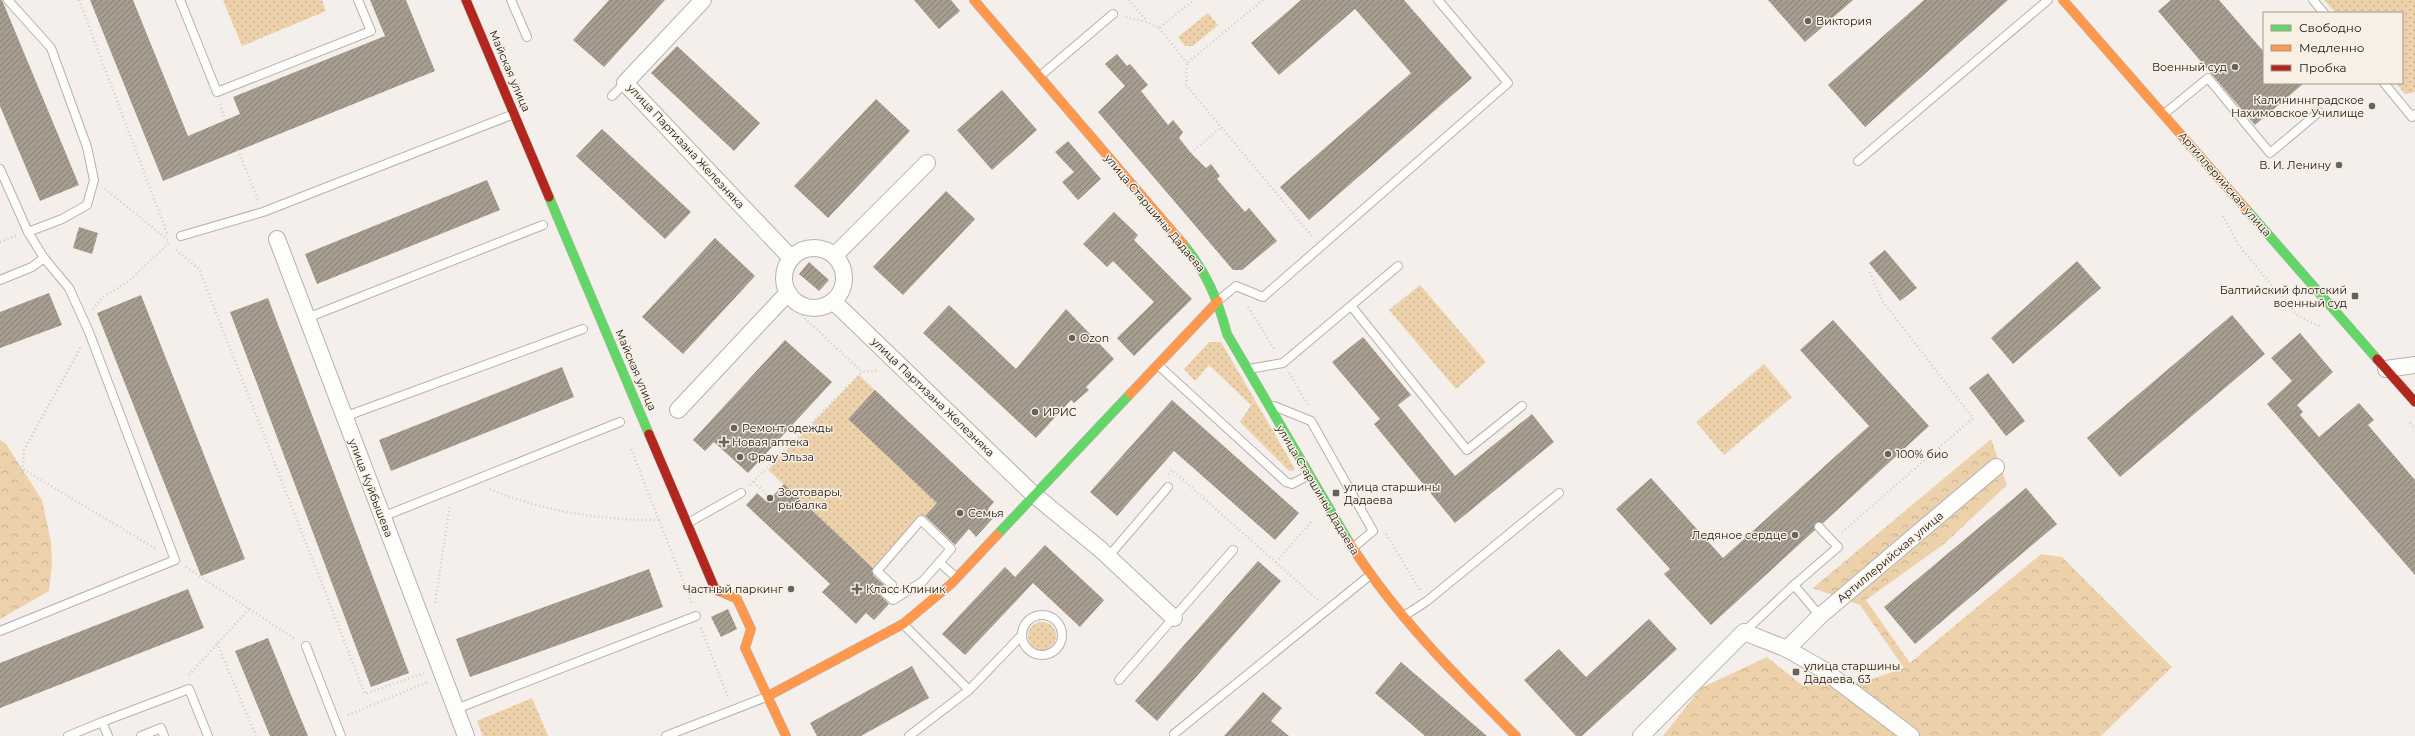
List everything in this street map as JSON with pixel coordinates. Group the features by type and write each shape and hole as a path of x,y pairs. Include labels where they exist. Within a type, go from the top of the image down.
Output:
{"street":[{"name":"Майская улица","path":"466,0 715,589 737,599 740,605 750,629 746,648 786,736"},
{"name":"улица Партизана Железняка","path":"703,0 625,83 791,258"},
{"name":"улица Старшины Дадаева","path":"974,0 1186,247 1206,275 1218,301 1227,334 1351,548 1370,576 1404,617 1476,697 1516,736"},
{"name":"Артиллерийская улица","path":"2063,0 2415,402"},
{"path":"835,255 927,163"},
{"name":"улица Куйбышева","path":"277,239 466,736"},
{"path":"816,247 835,255 844,271 844,280 843,288 833,301 828,305 816,308 806,307 786,296 784,280 785,268 791,258 798,252 816,247"},
{"path":"678,410 786,296"},
{"name":"улица Партизана Железняка","path":"833,301 1033,494 1108,557 1174,618"},
{"path":"768,696 903,624 957,578 1033,494 1218,301"},
{"path":"2386,369 2415,365"},
{"name":"Артиллерийская улица","path":"1787,649 1820,616 1996,466"},
{"path":"1641,736 1744,632 1787,649 1822,669 1911,736"}],"lane":[{"path":"8,0 51,48 87,147 94,180 87,205 62,220 28,232"},
{"path":"180,0 217,92 371,31 358,0"},
{"path":"511,0 527,37"},
{"path":"1218,301 1236,286 1263,297 1508,83 1438,0"},
{"path":"1858,161 2048,0"},
{"path":"2313,0 2323,12"},
{"path":"1039,76 1114,14"},
{"path":"2163,114 2208,78 2270,153 2319,112"},
{"path":"612,96 625,83"},
{"path":"2385,84 2412,117 2415,114"},
{"path":"181,236 263,212 515,114"},
{"path":"0,169 28,232 44,258 69,288 89,332 175,560 0,631"},
{"path":"307,318 543,225"},
{"path":"0,280 32,267 44,258"},
{"path":"1247,370 1283,363 1352,307 1398,266"},
{"path":"1352,307 1467,450 1522,406"},
{"path":"344,417 583,329"},
{"path":"1158,364 1286,482 1292,484 1308,475"},
{"path":"1267,403 1311,421 1373,531 1351,548"},
{"path":"382,517 475,482 620,422"},
{"path":"1108,557 1168,487"},
{"path":"1404,617 1427,601 1559,493"},
{"path":"688,523 741,494"},
{"path":"921,520 951,549 940,563 922,582 893,600 885,592 892,585 877,571 921,520"},
{"path":"1744,632 1794,585 1838,547 1819,527"},
{"path":"1119,680 1233,550"},
{"path":"940,563 957,578"},
{"path":"1174,734 1327,608 1370,576"},
{"path":"1794,585 1820,616"},
{"path":"909,736 968,690 1020,636 1026,622 1040,614 1055,620 1063,634 1058,649 1043,656 1028,651 1020,636"},
{"path":"456,709 696,616"},
{"path":"903,624 968,690"},
{"path":"306,646 342,736"},
{"path":"828,651 833,662"},
{"path":"68,736 189,689 208,736"},
{"path":"666,736 768,696"},
{"path":"102,722 108,736"},
{"path":"141,736 161,728 164,736"}],"path":[{"path":"79,0 172,247 199,269 365,694 442,672"},
{"path":"1130,0 1147,22"},
{"path":"1159,28 1194,0"},
{"path":"1187,63 1263,0"},
{"path":"1114,14 1147,22 1159,28 1187,63 1186,85 1321,247"},
{"path":"1191,153 1221,127"},
{"path":"238,150 263,212"},
{"path":"94,180 171,242"},
{"path":"0,538 21,488 24,450 89,332 91,311 104,297 129,281 171,242"},
{"path":"1833,540 1973,418 1883,302 1869,271"},
{"path":"1236,286 1283,363"},
{"path":"786,296 862,372"},
{"path":"741,494 862,372 904,368"},
{"path":"620,422 661,520 696,616 733,709"},
{"path":"0,467 23,469 175,560 306,646"},
{"path":"1172,470 1327,608"},
{"path":"475,482 502,494 570,512 628,521 661,520"},
{"path":"754,482 770,498"},
{"path":"435,609 452,491"},
{"path":"1276,562 1326,505"},
{"path":"169,696 249,609"},
{"path":"217,643 256,736"},
{"path":"335,720 442,672"}],"green space":[{"path":"223,0 322,0 326,11 242,46"},
{"path":"2324,0 2415,0 2415,92 2405,94 2397,84 2403,84 2403,12 2335,12"},
{"path":"1208,13 1218,25 1193,46 1185,46 1178,37"},
{"path":"1420,285 1486,362 1456,389 1389,310"},
{"path":"1209,342 1221,342 1295,469 1292,471 1288,470 1240,422 1251,405 1209,365 1195,381 1184,369"},
{"path":"1764,364 1792,397 1724,455 1696,422"},
{"path":"859,375 875,390 848,419 937,503 877,571 768,470"},
{"path":"1991,439 2007,485 1944,544 1866,600 1910,663 2041,554 2062,557 2172,667 2101,736 1663,736 1701,688 1767,657 1803,686 1864,682 1904,668 1860,605 1813,588"},
{"path":"0,440 6,444 42,500 51,542 52,564 49,591 0,619"},
{"path":"1042,622 1052,626 1056,636 1052,646 1042,650 1032,646 1028,636 1032,626"},
{"path":"532,698 548,736 483,736 477,721"}],"building":[{"path":"0,0 2,0 79,185 40,201 0,106"},
{"path":"90,0 133,0 188,136 240,114 233,97 385,36 370,0 406,0 435,71 163,181"},
{"path":"609,0 665,0 604,67 573,40"},
{"path":"914,0 951,0 960,11 939,29"},
{"path":"1301,0 1404,0 1472,78 1309,220 1280,187 1411,73 1355,9 1279,75 1251,43"},
{"name":"Виктория","path":"1768,0 1853,0 1805,42"},
{"path":"1924,0 2008,0 1865,127 1828,85"},
{"name":"Военный суд","path":"2171,0 2219,0 2263,51 2263,84 2303,84 2255,125 2158,11"},
{"path":"677,46 760,123 734,151 651,73"},
{"path":"1117,54 1127,66 1130,64 1148,85 1141,91 1168,125 1173,120 1183,132 1179,138 1191,153 1206,168 1211,164 1220,176 1217,179 1245,212 1249,208 1277,241 1242,270 1233,270 1098,112 1125,86 1105,64"},
{"path":"1002,90 1037,130 992,170 957,130"},
{"path":"876,99 910,131 828,218 794,186"},
{"path":"602,129 691,212 665,239 576,156"},
{"path":"1068,141 1101,179 1078,200 1062,182 1074,172 1055,152"},
{"path":"487,180 500,210 317,284 305,254"},
{"path":"946,191 975,219 903,295 873,267"},
{"path":"1114,212 1138,235 1134,240 1192,299 1134,356 1117,338 1154,302 1113,261 1107,267 1083,244"},
{"path":"79,227 98,233 92,254 73,248"},
{"path":"715,238 755,276 683,354 642,317"},
{"path":"1885,250 1917,288 1900,301 1869,263"},
{"path":"2077,261 2101,288 2013,364 1991,338"},
{"path":"809,262 829,280 819,291 799,274"},
{"path":"49,293 62,325 0,348 0,312"},
{"path":"141,295 245,559 201,576 97,313"},
{"path":"268,298 409,673 371,687 230,312"},
{"path":"949,305 1016,369 1066,309 1114,359 1086,387 1089,390 1074,403 1071,400 1036,438 923,333"},
{"path":"2232,315 2265,354 2120,477 2087,438"},
{"path":"1833,320 1929,426 1823,523 1816,523 1815,530 1711,625 1664,574 1670,569 1616,509 1651,478 1723,558 1869,426 1800,350"},
{"path":"2300,333 2333,372 2297,405 2303,412 2300,415 2319,437 2359,403 2374,420 2368,425 2415,480 2415,575 2267,404 2292,381 2271,358"},
{"path":"1363,337 1411,395 1398,405 1455,476 1532,414 1554,442 1455,523 1374,424 1380,419 1332,362"},
{"path":"785,340 832,382 748,473 714,442 705,451 693,440"},
{"path":"562,367 574,397 391,471 379,440"},
{"path":"1988,373 2025,421 2006,436 1969,388"},
{"path":"875,390 994,502 988,509 995,516 976,537 969,529 955,545 925,516 937,503 848,419"},
{"path":"1172,400 1299,513 1275,540 1174,451 1117,516 1090,492"},
{"path":"784,484 873,568 873,575 884,585 880,595 889,604 874,620 866,613 856,624 822,592 830,584 746,505 757,493 767,502"},
{"path":"2026,488 2057,524 1915,644 1884,607"},
{"path":"1045,545 1104,600 1080,627 1033,583 965,655 942,634 1005,567 1015,577"},
{"path":"1258,561 1281,581 1157,721 1135,701"},
{"path":"649,569 663,607 470,677 456,639"},
{"path":"188,589 204,628 0,708 0,663"},
{"path":"728,609 737,629 721,637 711,617"},
{"path":"1649,619 1677,649 1582,736 1576,736 1524,680 1559,649 1586,677"},
{"path":"268,638 308,736 270,736 235,651"},
{"path":"1401,662 1487,736 1425,736 1375,693"},
{"path":"912,666 929,698 861,736 817,736 810,723"},
{"path":"1263,692 1282,708 1271,721 1289,736 1224,736"}],"traffic: fast":[{"path":"549,197 649,434"},
{"path":"2246,209 2377,359"},
{"path":"1183,244 1205,275 1220,309 1227,334 1349,542"},
{"path":"997,535 1130,394"}],"traffic: slow":[{"path":"974,0 1183,244"},
{"path":"2063,0 2246,209"},
{"path":"1130,394 1218,301"},
{"path":"768,696 903,624 951,584 997,535"},
{"path":"1349,542 1386,594 1427,644 1516,736"},
{"path":"719,591 737,599 751,629 745,648 786,736"}],"traffic: jam":[{"path":"466,0 549,197"},
{"path":"2377,359 2415,402"},
{"path":"649,434 715,589 719,591"}],"place":[{"name":"Виктория","path":"1808,21"},
{"name":"Военный суд","path":"2235,67"},
{"name":"Калининнградское Нахимовское Училище","path":"2372,106"},
{"name":"В. И. Ленину","path":"2339,165"},
{"name":"Балтийский флотский военный суд","path":"2355,296"},
{"name":"Ozon","path":"1072,338"},
{"name":"ИРИС","path":"1035,412"},
{"name":"Ремонт одежды","path":"734,428"},
{"name":"Новая аптека","path":"724,442"},
{"name":"100% био","path":"1888,454"},
{"name":"Фрау Эльза","path":"740,457"},
{"name":"улица старшины Дадаева","path":"1336,493"},
{"name":"Зоотовары, рыбалка","path":"770,498"},
{"name":"Семья","path":"960,513"},
{"name":"Ледяное сердце","path":"1795,535"},
{"name":"Частный паркинг","path":"791,589"},
{"name":"Класс Клиник","path":"857,589"},
{"name":"улица старшины Дадаева, 63","path":"1796,672"}]}
